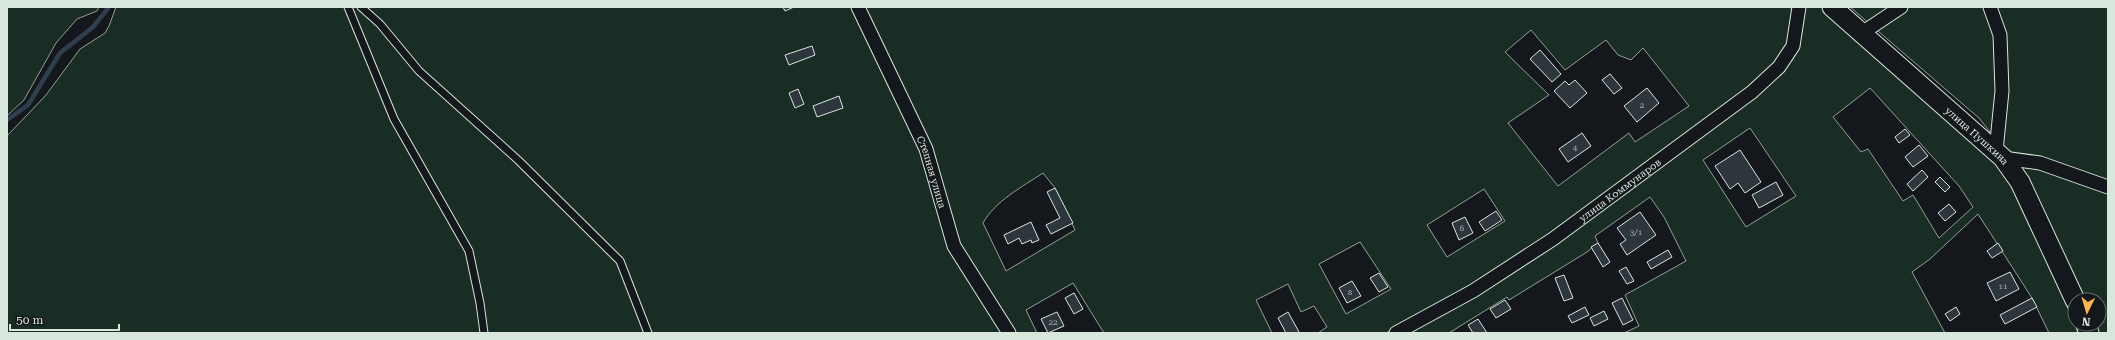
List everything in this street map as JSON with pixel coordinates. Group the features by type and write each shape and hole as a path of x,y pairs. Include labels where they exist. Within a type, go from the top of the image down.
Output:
{"street":[{"name":"Степная улица","path":"858,7 926,149 954,246 1009,333"},
{"name":"улица Коммунаров","path":"1396,333 1473,291 1553,239 1752,92 1779,67 1793,46 1799,7"},
{"name":"улица Пушкина","path":"1832,7 2000,154 2020,182 2071,292"},
{"path":"1862,33 1901,7"},
{"path":"1990,7 2000,35 2002,91 2000,154 2040,163 2108,187"}],"lane":[{"path":"348,7 394,119 469,251 480,303 484,333"},
{"path":"361,7 380,24 419,71 518,160 620,261 648,333"}],"green space":[{"path":"7,7 99,7 97,11 77,19 56,43 24,100 7,116"},
{"path":"116,7 851,7 918,140 947,241 1005,333 7,333 7,136 46,95 80,49 105,33"},
{"path":"862,7 1791,7 1793,20 1789,43 1776,65 1749,88 1627,180 1469,289 1386,333 1318,333 1327,327 1314,306 1301,312 1288,284 1256,300 1272,333 1104,333 1073,283 1026,310 1037,333 1014,333 955,238","holes":["1531,30 1565,70 1606,40 1618,55 1631,60 1643,48 1689,106 1635,142 1629,133 1558,186 1508,123 1549,95 1505,52","1043,173 1055,188 1075,230 1006,271 983,223 994,208 1018,189","1484,189 1505,221 1447,257 1427,225","1360,242 1391,289 1346,314 1319,264"]},
{"path":"1806,7 1821,7 1963,129 1989,154 2010,182 2044,250 2067,306 2067,332 2078,333 2049,333 2032,298 1978,214 1930,259 1912,272 1945,333 1624,333 1639,326 1625,295 1686,261 1664,217 1650,197 1595,236 1598,243 1587,252 1509,300 1507,297 1449,333 1406,333 1778,75","holes":["1870,88 1959,186 1973,207 1939,238 1913,195 1903,201 1868,149 1861,152 1833,117","1750,128 1796,196 1746,227 1703,160"]},
{"path":"1850,7 2108,7 2108,333 2098,332 2107,332 2107,292 2081,292 2027,179 1979,118"}],"building":[{"path":"783,7 794,7 785,11"},
{"path":"812,46 815,55 789,65 785,55"},
{"path":"1540,50 1561,74 1552,82 1530,59"},
{"path":"1610,74 1622,88 1614,94 1602,80"},
{"path":"1575,80 1587,93 1570,108 1554,91 1565,81 1569,85"},
{"path":"1647,88 1659,103 1637,122 1624,106"},
{"path":"798,89 804,104 795,108 789,93"},
{"path":"839,96 843,108 817,117 813,106"},
{"path":"1905,129 1910,135 1899,143 1895,137"},
{"path":"1582,133 1591,146 1568,162 1559,149"},
{"path":"1919,145 1928,156 1913,167 1905,157"},
{"path":"1740,150 1761,182 1745,193 1738,183 1730,189 1715,166"},
{"path":"1922,170 1928,177 1913,191 1907,184"},
{"path":"1940,177 1950,187 1945,192 1935,182"},
{"path":"1776,182 1783,195 1759,208 1752,195"},
{"path":"1055,188 1073,223 1051,234 1046,225 1060,218 1047,192"},
{"path":"1949,204 1956,212 1945,221 1938,213"},
{"path":"1496,211 1502,220 1485,231 1479,222"},
{"path":"1640,212 1656,235 1627,255 1620,244 1626,240 1617,228"},
{"path":"1465,217 1473,233 1459,240 1452,223"},
{"path":"1031,222 1039,240 1032,243 1031,240 1022,244 1019,238 1008,244 1004,235"},
{"path":"1598,243 1610,262 1603,267 1591,247"},
{"path":"1998,243 2003,251 1992,258 1987,251"},
{"path":"1668,250 1672,257 1651,269 1647,262"},
{"path":"1626,267 1634,281 1627,284 1619,271"},
{"path":"2010,272 2019,289 1996,301 1987,283"},
{"path":"1379,273 1388,287 1379,292 1370,278"},
{"path":"1564,275 1573,298 1564,301 1555,278"},
{"path":"1352,281 1361,296 1347,303 1339,288"},
{"path":"1074,293 1083,309 1074,314 1065,298"},
{"path":"1622,298 1633,320 1623,325 1612,303"},
{"path":"2032,298 2037,307 2005,324 2000,315"},
{"path":"1505,300 1511,309 1496,318 1490,309"},
{"path":"1585,307 1589,315 1572,323 1568,316"},
{"path":"1956,307 1960,314 1950,321 1945,314"},
{"path":"1604,311 1608,319 1594,326 1590,318"},
{"path":"1057,312 1064,326 1048,333 1041,319"},
{"path":"1288,312 1299,332 1297,333 1286,333 1278,318"},
{"path":"1478,319 1487,333 1473,333 1468,325"}],"waterway":[{"path":"7,120 28,105 60,53 93,27 109,7"}]}
